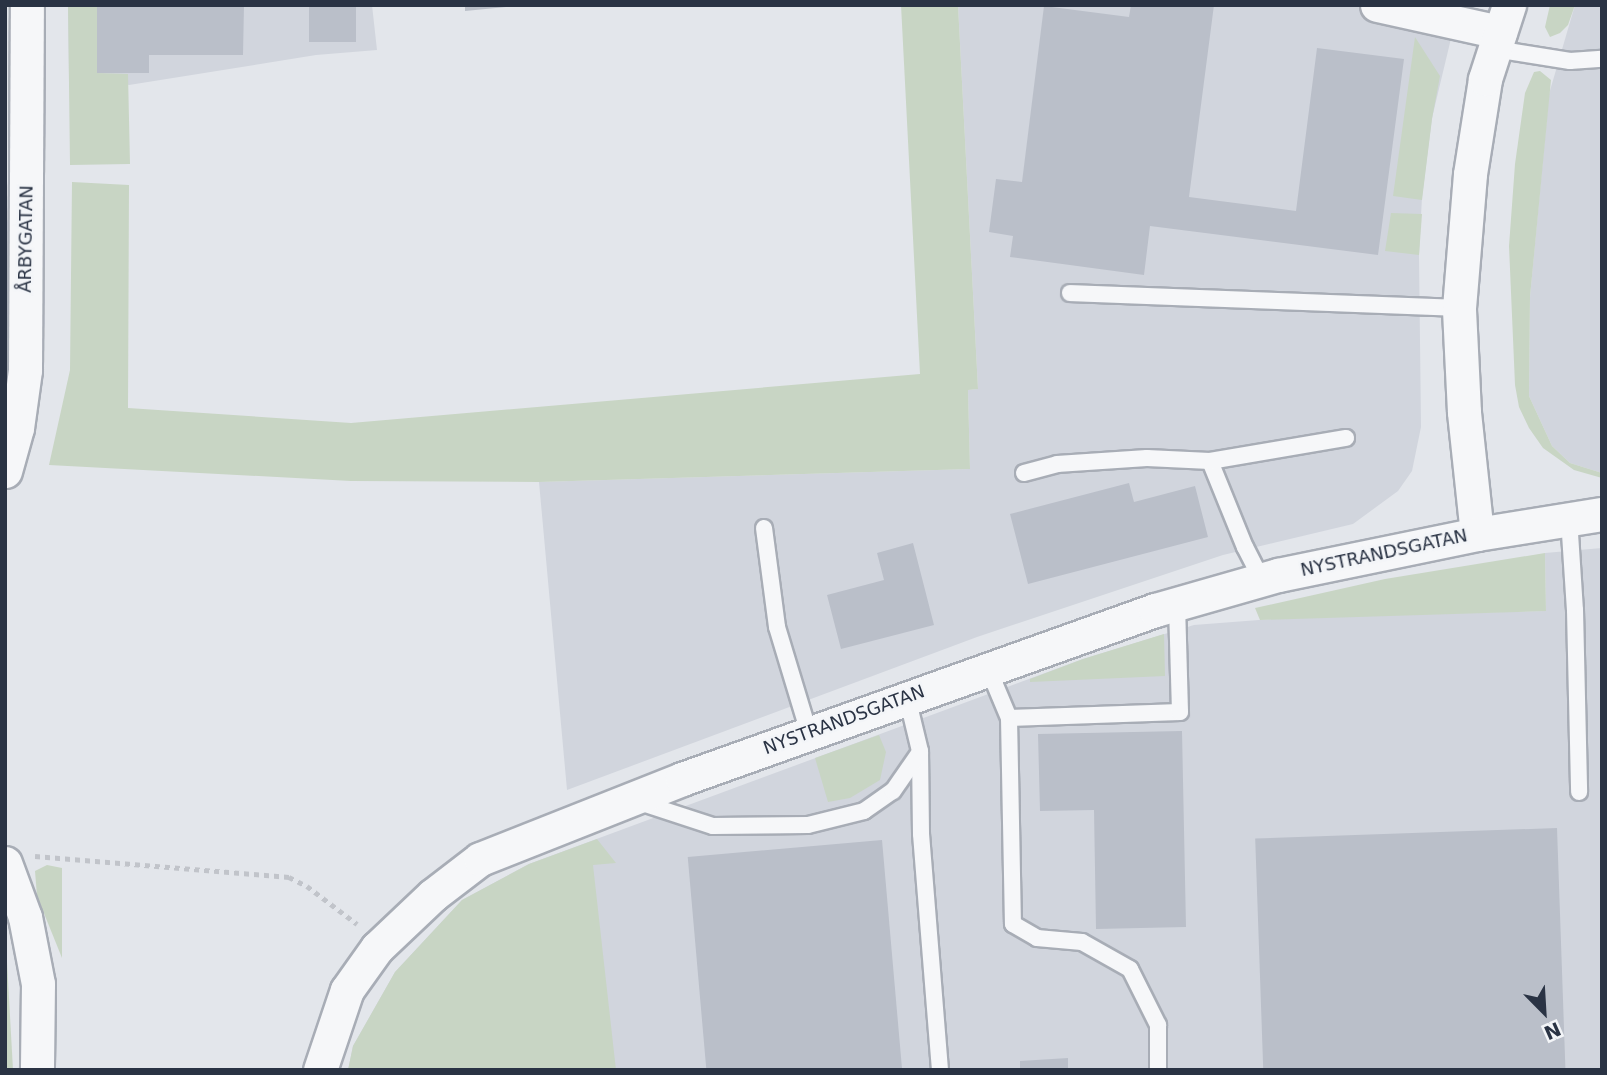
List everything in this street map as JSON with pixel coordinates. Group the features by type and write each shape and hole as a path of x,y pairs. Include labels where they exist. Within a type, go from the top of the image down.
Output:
{"street":[{"name":"ÅRBYGATAN","path":"5,471 17,428 25,370 27,5"},
{"path":"1377,5 1501,29"},
{"name":"NYSTRANDSGATAN","path":"1477,534 1464,412 1459,308 1470,174 1485,79 1501,29"},
{"name":"NYSTRANDSGATAN","path":"320,1070 347,990 382,943 433,895 480,859 630,799 809,733 988,668 1177,604 1262,580 1477,534 1602,514"},
{"path":"6,865 25,917 38,984 37,1070"}],"lane":[{"path":"1501,29 1570,61 1602,59"},
{"path":"1070,293 1459,308"},
{"path":"1024,473 1057,464 1083,462 1147,458 1210,461 1346,438"},
{"path":"1210,461 1245,547 1262,580"},
{"path":"1569,518 1575,610 1578,792"},
{"path":"764,528 777,627 809,733"},
{"path":"1009,718 1180,712 1177,604"},
{"path":"988,668 1009,718 1013,924 1037,938 1082,942 1130,969 1158,1025 1158,1070"},
{"path":"907,698 920,751 921,834 940,1070"},
{"path":"630,799 713,826 808,825 864,811 893,791 920,751"}],"path":[{"path":"6,865 39,855 289,877 307,886 382,943"}],"shaded area":[{"path":"68,5 372,5 377,50 316,55 129,85 69,76"},
{"path":"958,5 1459,5 1432,118 1422,197 1419,255 1421,427 1412,471 1398,491 1353,524 1223,555 977,637 567,790 539,482 970,469 968,390 978,389"},
{"path":"1575,5 1602,5 1602,473 1570,463 1552,446 1529,396 1530,297 1549,94"},
{"path":"1602,548 1602,1070 348,1070 353,1046 395,972 462,900 529,864 1083,659 1194,625 1309,616 1546,611 1545,553"}],"green space":[{"path":"68,5 97,5 97,73 128,74 130,164 70,165"},
{"path":"901,5 958,5 978,389 968,390 970,469 539,482 351,481 49,465 70,370 72,182 129,185 128,408 351,423 920,374"},
{"path":"1550,5 1575,5 1568,25 1560,33 1550,37 1545,27"},
{"path":"1415,37 1440,76 1422,200 1393,196"},
{"path":"1540,71 1551,80 1530,297 1529,396 1552,446 1570,463 1602,473 1602,478 1574,470 1543,448 1519,407 1515,385 1509,246 1515,164 1525,93 1534,72"},
{"path":"1391,213 1422,214 1419,255 1385,251"},
{"path":"1545,553 1546,611 1260,620 1255,608 1385,579"},
{"path":"1164,634 1165,676 1030,682 1030,679 1083,659"},
{"path":"879,735 886,752 880,780 850,798 828,802 815,758"},
{"path":"597,839 616,863 593,865 616,1070 348,1070 353,1046 395,972 462,900 529,864"},
{"path":"47,865 62,868 62,958 37,896 35,871"},
{"path":"5,956 7,962 13,1070 5,1070"}],"building":[{"path":"97,5 244,5 243,55 149,55 149,73 97,73"},
{"path":"309,5 356,5 356,42 309,42"},
{"path":"465,5 506,5 506,7 465,11"},
{"path":"1131,5 1214,5 1189,197 1296,211 1317,48 1404,59 1378,255 1150,226 1144,275 1010,257 1013,236 989,232 996,179 1022,182 1044,6 1129,17"},
{"path":"1129,483 1134,502 1195,486 1208,537 1028,584 1010,514"},
{"path":"913,543 934,625 841,649 827,595 884,580 877,553"},
{"path":"1182,731 1186,927 1096,929 1094,810 1040,811 1038,734"},
{"path":"1557,828 1565,1070 1263,1070 1255,839"},
{"path":"882,840 902,1070 706,1070 688,857"},
{"path":"1068,1058 1068,1070 1020,1070 1020,1061"}]}
